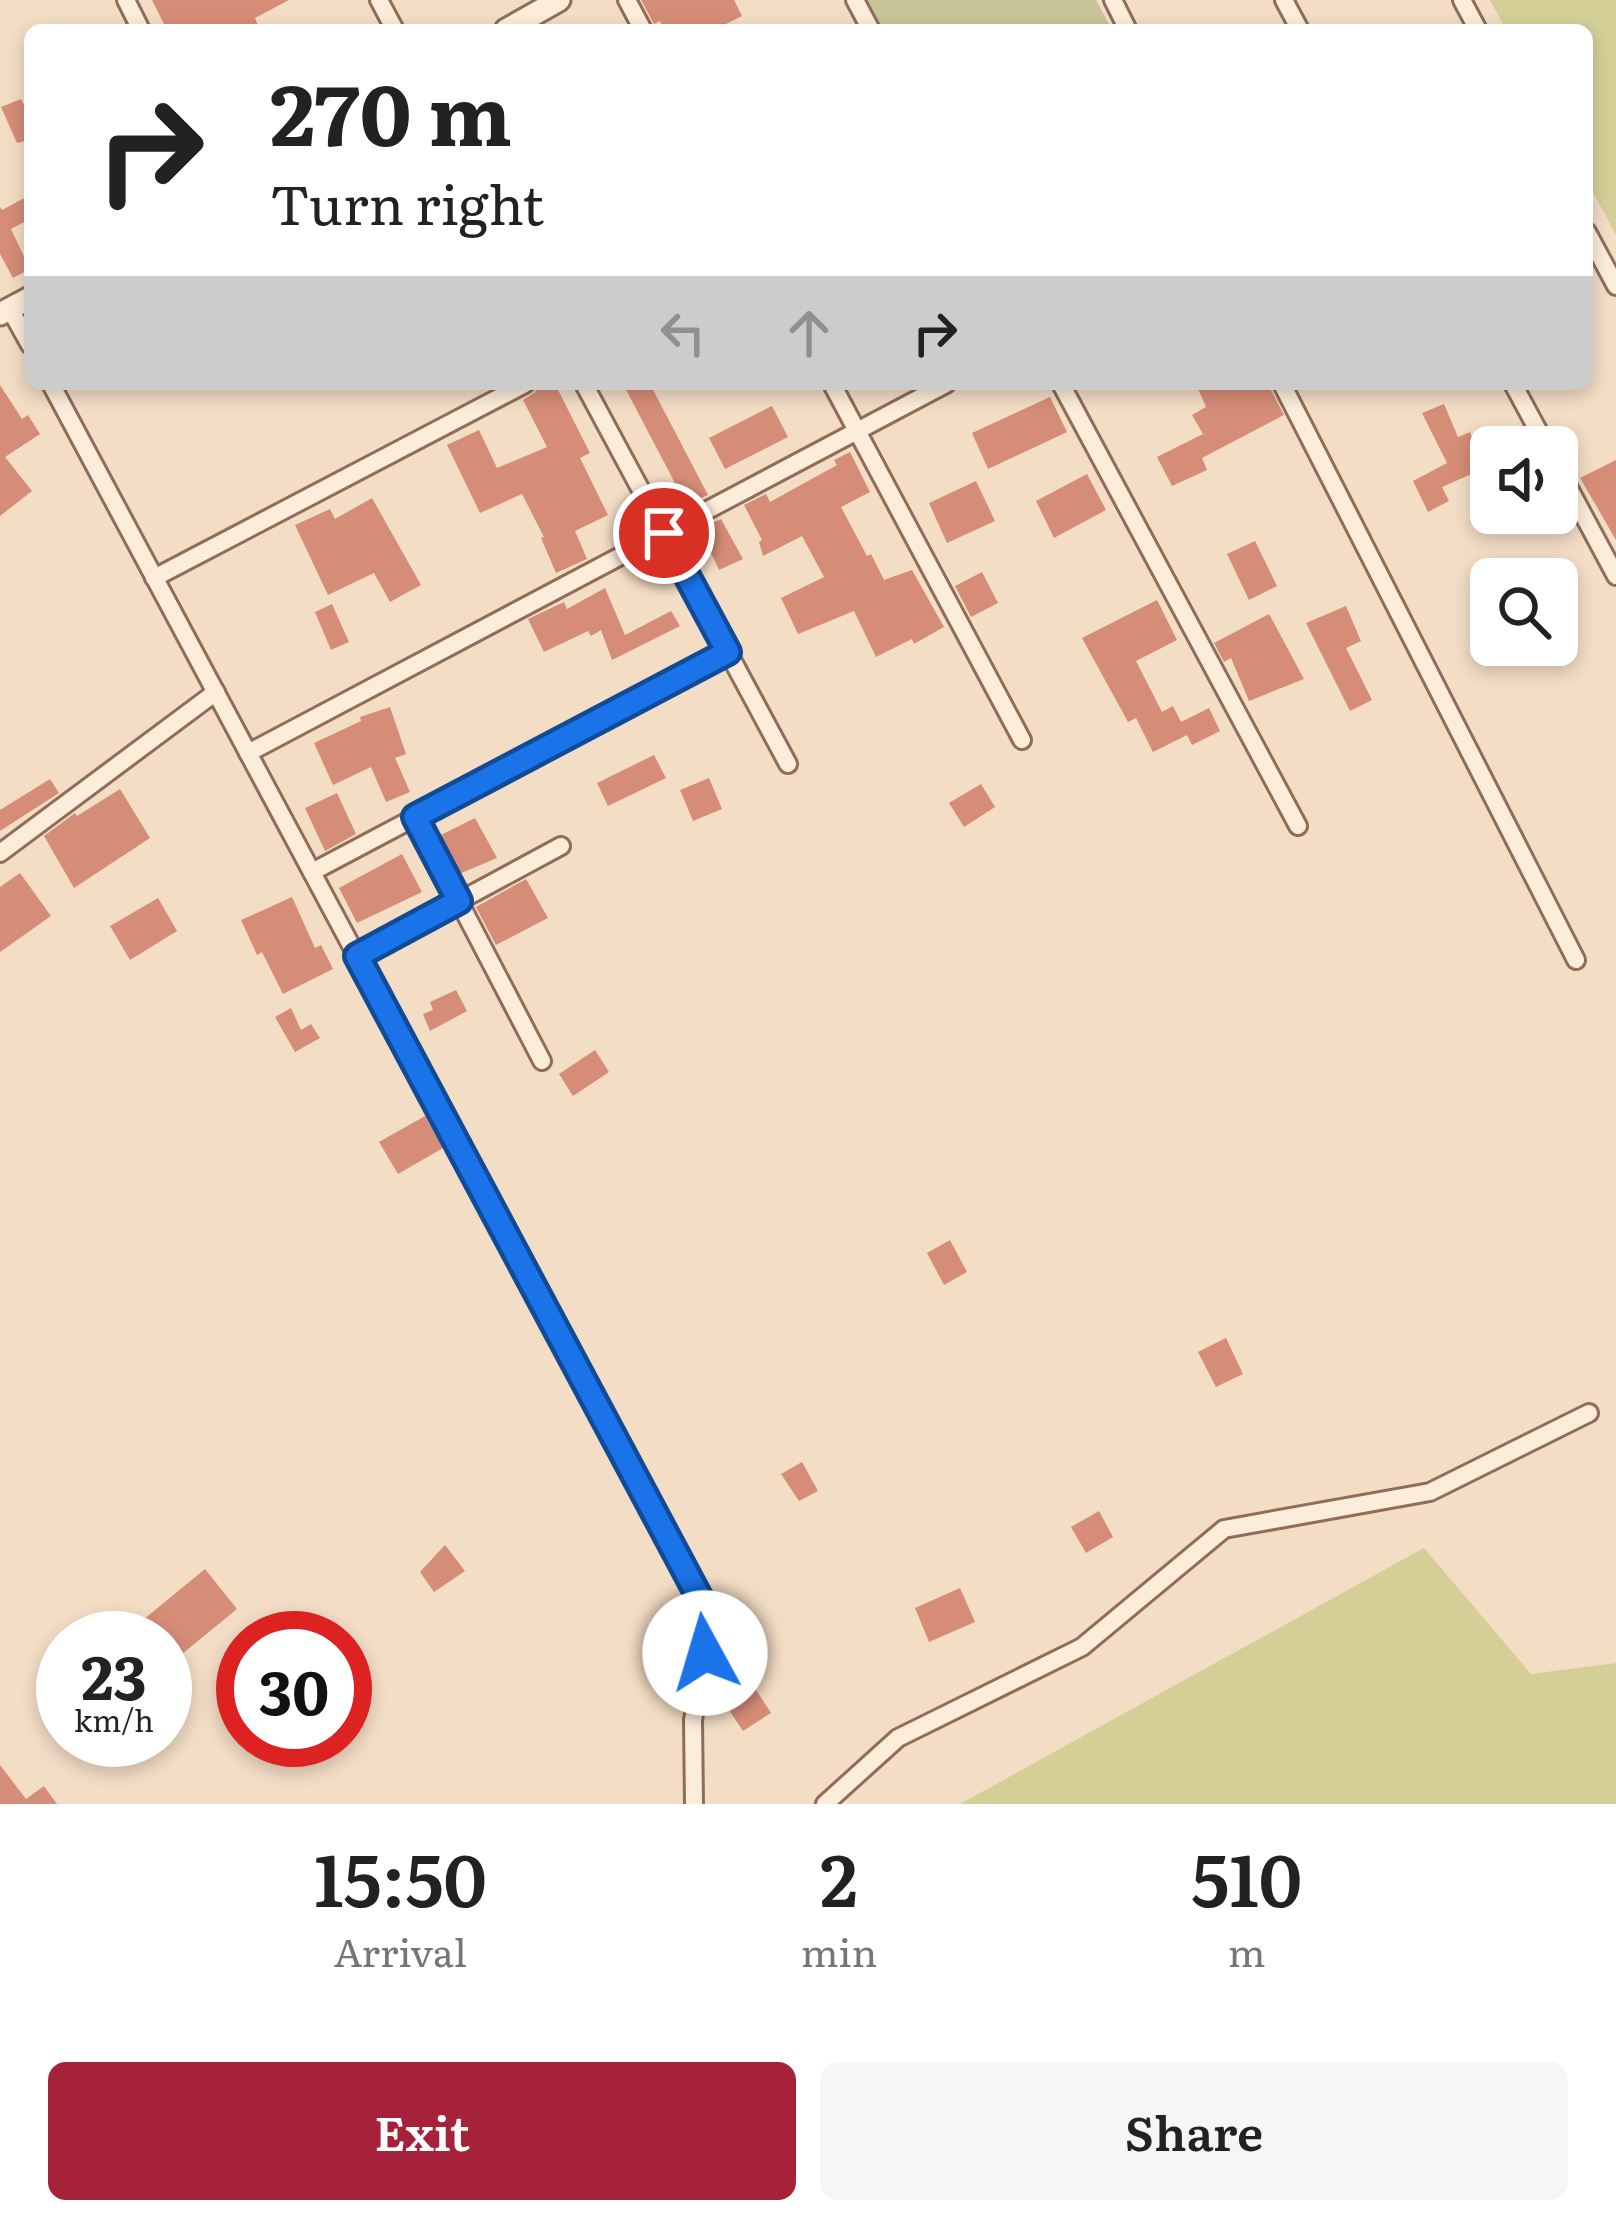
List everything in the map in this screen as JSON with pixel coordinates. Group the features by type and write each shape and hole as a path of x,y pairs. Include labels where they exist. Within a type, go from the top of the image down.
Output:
{"street":[{"path":"517,24 559,0"},
{"path":"1593,243 1616,286"},
{"path":"54,390 711,1619 693,1720 694,1804"},
{"path":"154,578 514,390"},
{"path":"587,390 788,764"},
{"path":"835,390 1022,740"},
{"path":"248,753 935,390"},
{"path":"1064,390 1298,826"},
{"path":"1285,390 1576,960"},
{"path":"1516,390 1536,426"},
{"path":"1578,505 1616,576"},
{"path":"312,872 728,652"},
{"path":"0,853 216,692"},
{"path":"415,817 542,1060"},
{"path":"357,956 561,846"},
{"path":"825,1804 898,1738 1082,1647 1224,1529 1430,1492 1588,1413"}],"shaded area":[{"path":"867,0 1096,0 1109,24 880,24"},
{"path":"1490,0 1616,0 1616,235 1593,192 1593,24 1503,24"},
{"path":"1424,1548 1531,1674 1616,1663 1616,1804 960,1804"}],"building":[{"path":"152,0 289,0 255,18 258,24 164,24"},
{"path":"641,0 734,0 742,16 726,24 654,24"},
{"path":"21,99 24,141 17,143 1,107"},
{"path":"24,198 24,222 11,229 24,256 24,272 13,278 0,254 0,207"},
{"path":"0,385 22,419 28,415 40,434 5,457 32,491 0,516"},
{"path":"558,390 590,453 580,458 608,515 575,531 587,559 556,573 522,494 480,513 447,445 479,430 497,468 547,447 523,400 535,392"},
{"path":"626,390 653,390 708,495 686,504"},
{"path":"1199,390 1271,390 1284,415 1202,458 1207,470 1172,486 1157,457 1203,434 1192,415 1206,407"},
{"path":"1050,397 1067,432 988,469 972,433"},
{"path":"1444,404 1458,437 1470,432 1470,475 1442,487 1449,501 1428,512 1413,481 1447,463 1422,413"},
{"path":"772,406 788,437 725,469 709,438"},
{"path":"850,452 870,492 841,507 867,556 871,554 884,580 912,570 944,627 876,657 854,611 798,634 781,598 824,577 802,536 763,556 762,540 744,505 766,494 770,502 837,465 834,460"},
{"path":"1616,460 1616,540 1580,478"},
{"path":"1087,474 1106,510 1054,538 1036,501"},
{"path":"976,481 995,521 947,543 929,503"},
{"path":"372,498 421,585 390,602 374,573 328,595 295,525 330,509 335,519"},
{"path":"721,519 743,559 719,570 700,529"},
{"path":"1255,541 1277,586 1249,600 1227,554"},
{"path":"982,572 998,603 971,617 955,586"},
{"path":"605,588 625,635 671,611 680,626 612,660 601,630 591,636 588,631 544,652 528,619 564,602 567,609"},
{"path":"1157,600 1177,640 1136,661 1162,712 1173,706 1181,722 1209,708 1220,731 1192,745 1187,735 1153,752 1136,718 1128,722 1082,638"},
{"path":"332,604 349,642 331,650 315,612"},
{"path":"1346,606 1361,641 1346,648 1372,700 1350,711 1306,623"},
{"path":"1269,614 1304,679 1249,701 1231,658 1224,662 1214,643"},
{"path":"390,707 406,754 395,758 410,792 386,802 371,767 333,785 314,743 361,721 360,717"},
{"path":"654,755 666,778 608,806 597,783"},
{"path":"709,778 722,809 693,821 680,790"},
{"path":"50,779 59,793 0,831 0,810"},
{"path":"981,784 995,807 964,827 949,803"},
{"path":"120,789 150,838 74,888 44,836"},
{"path":"337,793 356,834 325,851 305,808"},
{"path":"475,818 497,858 459,874 439,836"},
{"path":"402,854 422,892 357,923 339,888"},
{"path":"20,873 51,916 0,952 0,887"},
{"path":"526,879 548,918 496,945 476,907"},
{"path":"292,897 315,948 321,945 333,969 283,994 241,920"},
{"path":"158,898 177,931 130,960 110,926"},
{"path":"456,990 467,1011 430,1031 423,1014 433,1010 430,1002"},
{"path":"291,1008 301,1030 311,1024 320,1038 295,1052 275,1017"},
{"path":"595,1050 609,1072 573,1096 559,1074"},
{"path":"425,1116 443,1148 398,1174 379,1142"},
{"path":"950,1240 967,1272 944,1285 927,1253"},
{"path":"1226,1338 1243,1374 1216,1387 1198,1352"},
{"path":"802,1462 818,1491 799,1501 781,1474"},
{"path":"1099,1511 1113,1537 1086,1553 1071,1527"},
{"path":"445,1545 465,1571 434,1592 420,1572"},
{"path":"205,1569 237,1609 216,1611 216,1626 192,1646 192,1611 154,1611"},
{"path":"960,1588 975,1622 929,1642 915,1608"},
{"path":"749,1679 771,1713 743,1731 721,1698"},
{"path":"0,1765 26,1799 44,1786 57,1804 0,1804"}],"route":[{"path":"664,533 728,652 415,817 459,901 357,956 711,1619 705,1653"}]}
